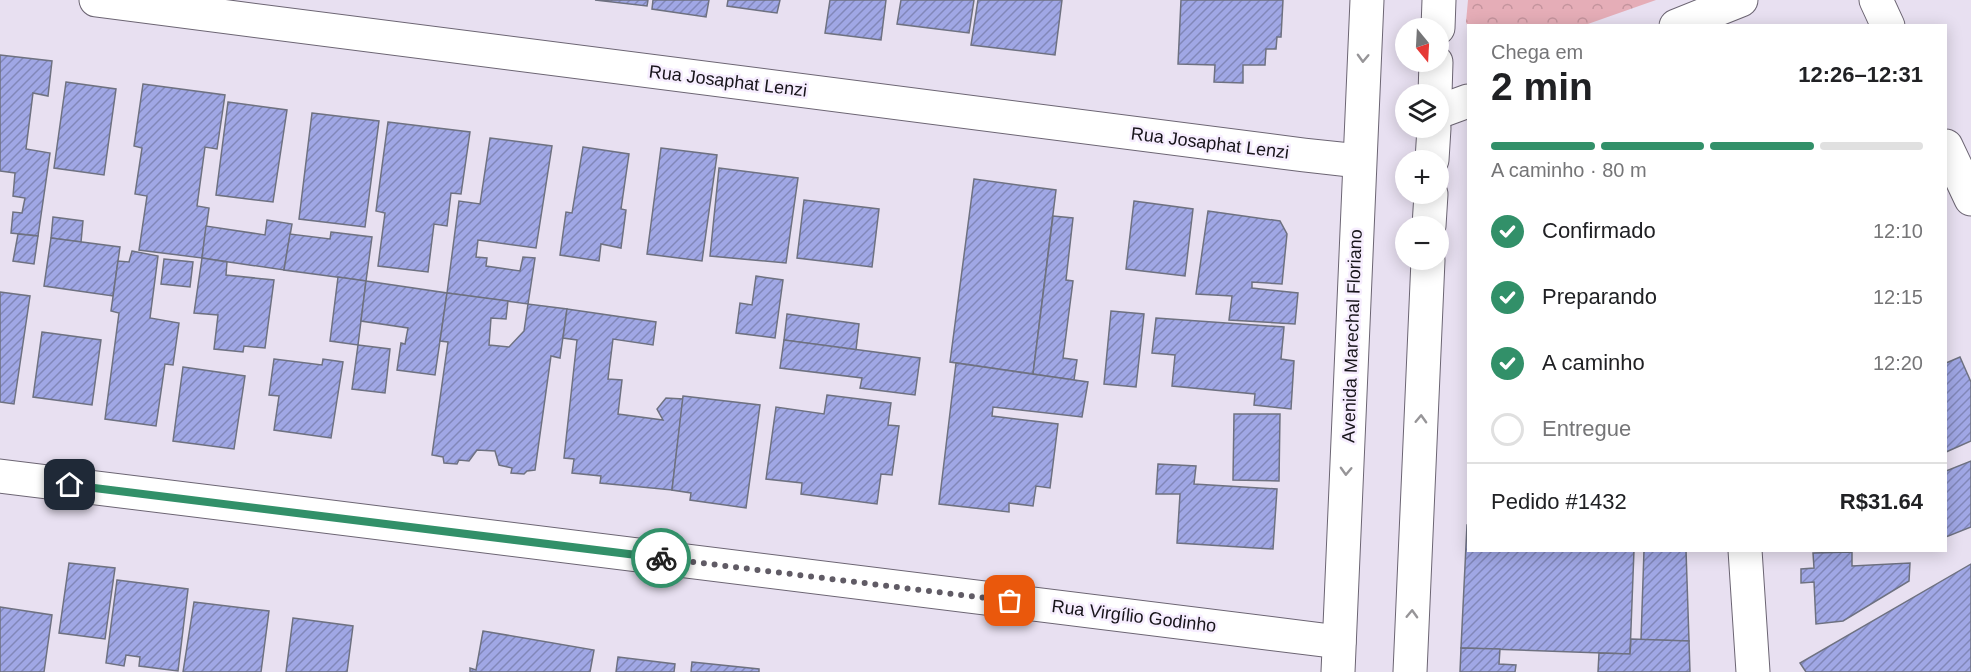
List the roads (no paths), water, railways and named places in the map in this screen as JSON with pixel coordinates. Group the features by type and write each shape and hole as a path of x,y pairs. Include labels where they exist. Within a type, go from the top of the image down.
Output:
{"street":[{"name":"Rua Josaphat Lenzi","path":"96,0 1359,161"},
{"name":"Avenida Marechal Floriano","path":"1338,657 1367,0"},
{"path":"1438,18 1439,0"},
{"path":"1686,24 1711,19 1741,0"},
{"path":"1876,0 1887,24"},
{"path":"1449,108 1467,100"},
{"path":"1947,148 1971,199"},
{"path":"1410,672 1428,270"},
{"name":"Rua Virgílio Godinho","path":"0,476 1338,657"},
{"path":"1745,552 1753,672"}]}
